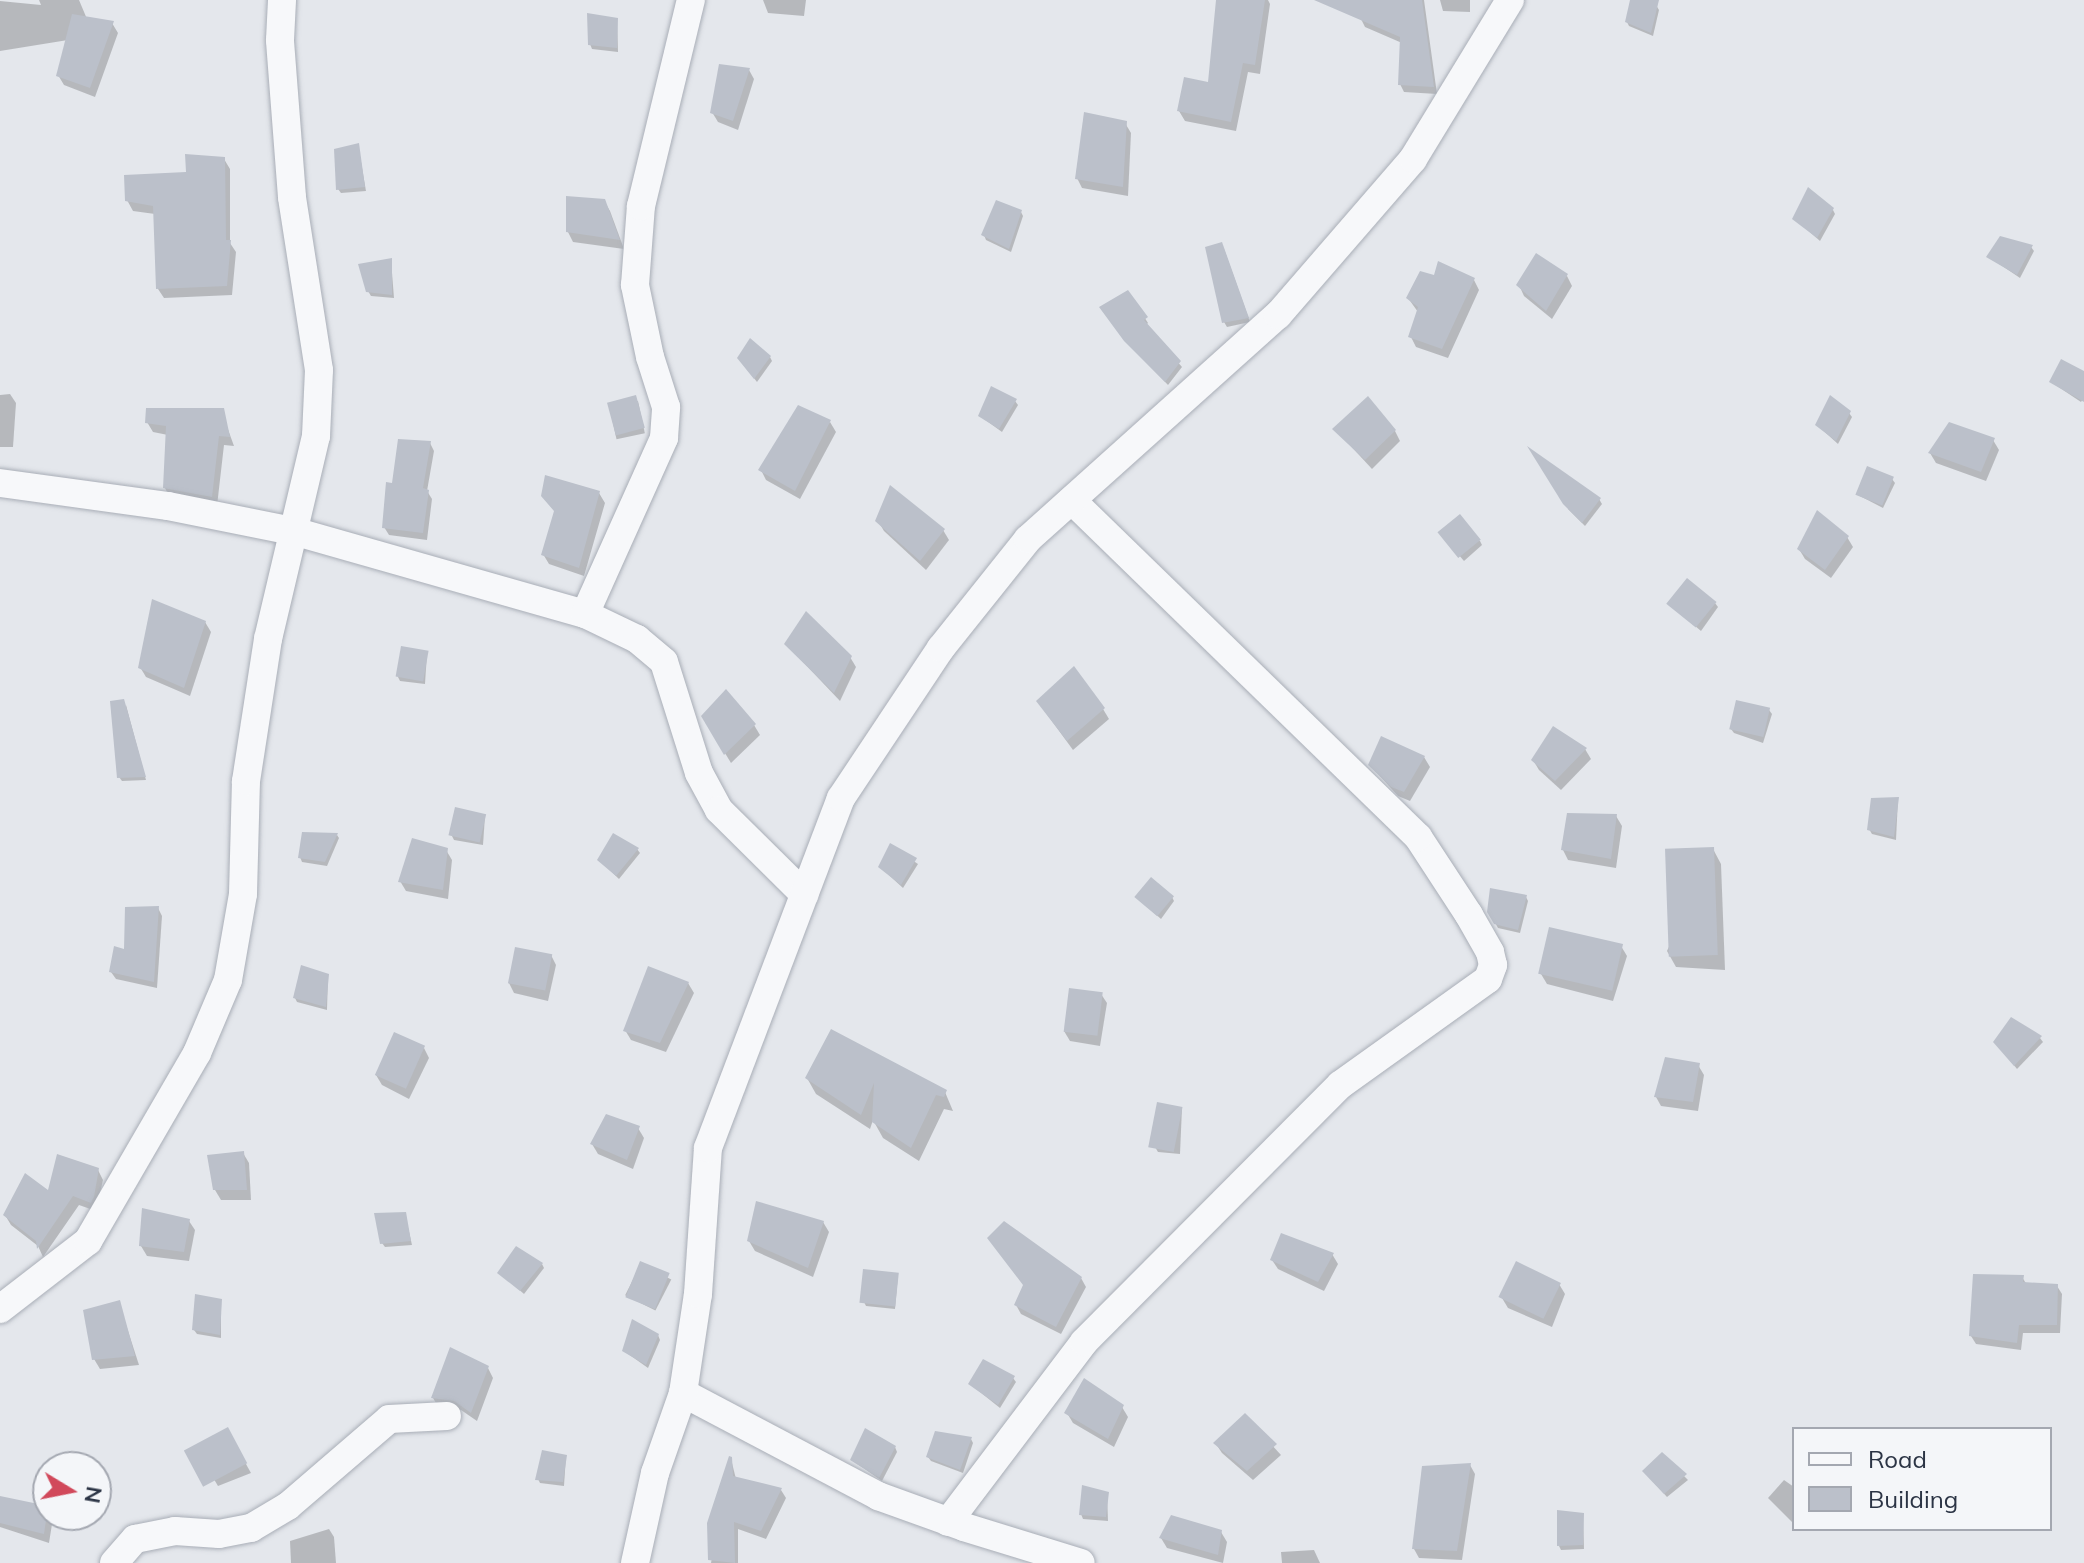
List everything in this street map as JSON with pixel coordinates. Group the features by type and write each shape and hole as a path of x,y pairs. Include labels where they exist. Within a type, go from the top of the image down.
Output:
{"street":[{"path":"0,1309 88,1241 197,1053 228,980 243,894 249,765 268,639 297,532 316,436 319,370 292,197 280,40 282,0"},
{"path":"585,614 664,438 666,407 650,357 635,285 641,206 691,0"},
{"path":"635,1563 655,1473 683,1393 698,1294 708,1148 841,798 941,648 1028,539 1278,315 1413,159 1510,0"},
{"path":"0,483 168,506 297,532 585,614 637,639 664,662 699,773 719,810 804,894"},
{"path":"948,1522 1084,1342 1340,1085 1488,979 1493,965 1490,952 1469,915 1418,837 1072,500"},
{"path":"683,1393 878,1496 948,1522 1081,1563"},
{"path":"114,1563 135,1539 175,1531 219,1534 251,1528 288,1506 389,1419 447,1416"}],"building":[{"path":"1216,0 1265,0 1255,65 1243,63 1231,122 1177,111 1184,77 1208,82"},
{"path":"1314,0 1422,0 1434,87 1398,85 1400,37"},
{"path":"1630,0 1659,0 1651,33 1625,22"},
{"path":"587,13 618,18 617,48 588,45"},
{"path":"72,14 114,21 90,88 56,76"},
{"path":"719,64 750,68 733,121 710,113"},
{"path":"1084,112 1127,121 1123,187 1075,179"},
{"path":"359,143 365,187 336,190 334,149"},
{"path":"185,154 225,157 226,240 231,240 227,286 156,289 153,206 125,201 124,175 186,172"},
{"path":"1808,187 1834,208 1817,238 1792,219"},
{"path":"566,196 605,199 620,240 566,232"},
{"path":"996,200 1022,210 1009,249 981,235"},
{"path":"2000,236 2033,245 2017,275 1986,257"},
{"path":"1222,242 1249,318 1222,323 1205,247"},
{"path":"1536,253 1568,274 1546,311 1516,285"},
{"path":"392,258 392,295 366,292 358,264"},
{"path":"1438,261 1475,278 1442,349 1408,337 1418,307 1406,298 1420,271 1434,275"},
{"path":"1128,290 1148,317 1144,320 1181,361 1165,382 1124,341 1099,307"},
{"path":"750,338 771,356 754,379 737,358"},
{"path":"2061,359 2084,371 2084,402 2049,382"},
{"path":"991,386 1017,399 999,429 978,416"},
{"path":"636,395 645,428 616,436 607,403"},
{"path":"1830,395 1851,411 1836,441 1815,425"},
{"path":"1368,396 1396,430 1365,460 1332,429"},
{"path":"798,405 831,420 795,491 758,470"},
{"path":"146,408 224,408 230,437 219,436 212,497 163,488 166,426 145,423"},
{"path":"1949,422 1995,438 1981,472 1928,453"},
{"path":"398,439 431,441 423,488 429,490 423,533 382,528 386,482 392,483"},
{"path":"1527,446 1601,498 1582,523 1563,504"},
{"path":"1867,466 1894,477 1882,506 1855,495"},
{"path":"545,475 600,491 579,568 541,555 554,511 541,496"},
{"path":"890,485 945,529 920,561 875,521"},
{"path":"1817,510 1849,536 1825,570 1797,549"},
{"path":"1460,514 1481,540 1458,558 1437,532"},
{"path":"1687,578 1717,602 1696,628 1666,604"},
{"path":"152,599 206,621 184,688 138,668"},
{"path":"806,611 852,656 834,693 784,644"},
{"path":"401,646 429,651 423,681 396,677"},
{"path":"1074,666 1105,708 1067,741 1036,701"},
{"path":"726,689 756,724 724,755 701,716"},
{"path":"124,699 146,777 117,778 110,701"},
{"path":"1736,700 1770,708 1763,737 1729,729"},
{"path":"1553,726 1587,748 1555,781 1531,760"},
{"path":"1381,736 1425,756 1404,792 1391,787 1368,765"},
{"path":"1899,797 1894,837 1867,830 1871,798"},
{"path":"455,807 486,814 480,842 448,835"},
{"path":"1567,813 1617,814 1611,859 1561,850"},
{"path":"302,832 338,833 325,862 298,858"},
{"path":"613,833 639,848 616,876 597,860"},
{"path":"412,838 448,848 443,890 398,882"},
{"path":"890,843 917,858 901,885 878,867"},
{"path":"1714,847 1718,955 1669,957 1665,849"},
{"path":"1151,877 1174,896 1157,916 1134,897"},
{"path":"1490,888 1527,895 1518,930 1494,924 1487,912"},
{"path":"159,906 154,982 109,972 114,946 124,949 125,907"},
{"path":"1549,927 1623,944 1612,991 1538,974"},
{"path":"515,947 552,954 545,991 508,983"},
{"path":"301,965 329,974 326,1007 293,998"},
{"path":"648,966 689,982 660,1043 623,1031"},
{"path":"1069,988 1103,992 1097,1036 1064,1032"},
{"path":"2011,1017 2042,1036 2014,1066 1993,1042"},
{"path":"831,1029 947,1090 944,1097 936,1095 911,1148 872,1122 874,1083 861,1115 805,1078"},
{"path":"394,1032 425,1046 406,1089 375,1075"},
{"path":"1665,1057 1700,1063 1693,1102 1654,1097"},
{"path":"1157,1102 1183,1107 1174,1152 1148,1147"},
{"path":"606,1114 640,1126 627,1160 590,1144"},
{"path":"244,1151 247,1190 213,1190 207,1155"},
{"path":"57,1154 99,1168 94,1197 91,1203 73,1196 37,1249 36,1241 3,1215 25,1173 48,1190"},
{"path":"756,1201 824,1221 808,1268 747,1241"},
{"path":"142,1208 190,1219 184,1252 139,1246"},
{"path":"406,1212 411,1241 380,1244 374,1213"},
{"path":"1004,1221 1082,1277 1056,1327 1014,1305 1023,1285 987,1238"},
{"path":"1281,1233 1334,1253 1318,1282 1270,1260"},
{"path":"516,1246 543,1263 520,1291 497,1273"},
{"path":"640,1261 670,1273 655,1309 625,1297"},
{"path":"1516,1261 1561,1283 1543,1319 1498,1297"},
{"path":"863,1269 899,1273 895,1307 859,1303"},
{"path":"1973,1274 2024,1275 2023,1282 2058,1284 2057,1325 2019,1325 2017,1343 1969,1336"},
{"path":"195,1294 222,1299 220,1335 192,1330"},
{"path":"120,1300 135,1356 92,1360 83,1310"},
{"path":"632,1319 659,1334 646,1365 622,1351"},
{"path":"450,1347 489,1366 471,1413 454,1401 431,1398"},
{"path":"983,1359 1015,1376 998,1405 968,1384"},
{"path":"1084,1378 1124,1405 1108,1439 1064,1413"},
{"path":"1245,1413 1277,1444 1247,1471 1213,1443"},
{"path":"228,1427 247,1463 203,1487 184,1450"},
{"path":"865,1428 896,1446 879,1478 850,1460"},
{"path":"935,1431 972,1437 960,1470 926,1457"},
{"path":"542,1450 567,1455 563,1482 535,1480"},
{"path":"1662,1452 1687,1474 1664,1494 1642,1471"},
{"path":"729,1456 732,1457 733,1476 782,1488 761,1531 734,1522 735,1563 708,1560 707,1523"},
{"path":"1471,1463 1457,1551 1412,1549 1422,1466"},
{"path":"1082,1485 1109,1492 1106,1517 1079,1515"},
{"path":"0,1496 32,1503 32,1531 0,1523"},
{"path":"1557,1510 1584,1513 1583,1545 1557,1546"},
{"path":"1171,1515 1222,1530 1218,1555 1159,1538"}]}
